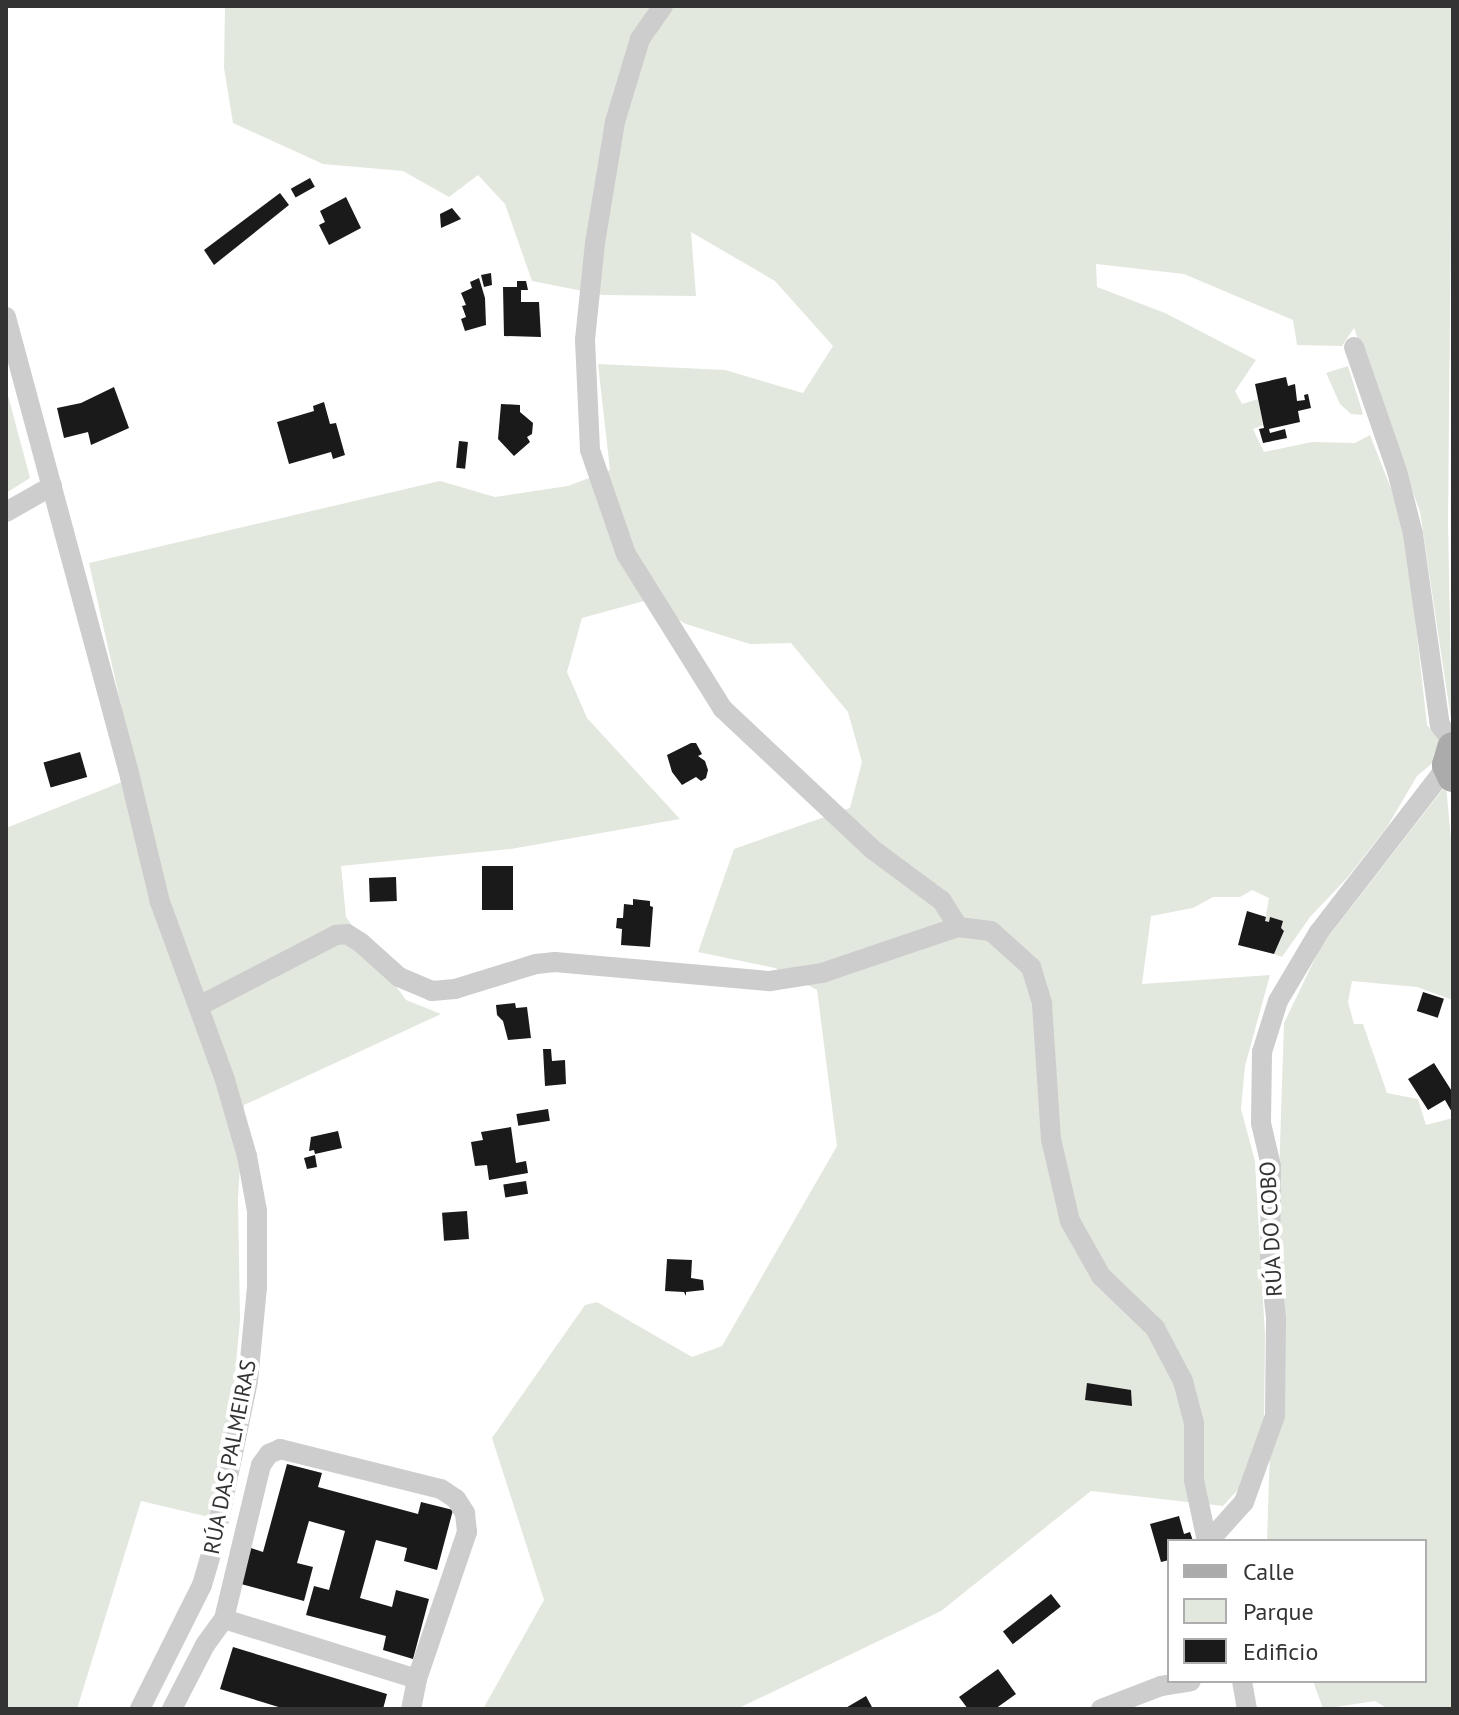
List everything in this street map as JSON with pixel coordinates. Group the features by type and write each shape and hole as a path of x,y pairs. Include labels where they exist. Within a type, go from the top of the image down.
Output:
{"street":[{"path":"663,6 640,39 615,122 595,243 585,340 590,450 598,475 626,554 723,709 872,849 942,901 958,927"},
{"name":"RÚA DAS PALMEIRAS","path":"6,317 160,902 199,1006 247,1156 257,1211 257,1287 248,1381 214,1544 202,1585 140,1709"},
{"path":"1354,347 1397,471 1413,534 1440,725 1452,758"},
{"path":"6,512 52,486"},
{"name":"RÚA DO COBO","path":"1210,1539 1244,1502 1275,1416 1276,1318 1270,1261 1271,1166 1261,1123 1262,1052 1278,1001 1319,932 1452,758"},
{"path":"199,1006 336,935 347,934 399,977 432,991 455,989 536,964 555,962 770,981 801,978 958,927 991,931 1031,967 1042,1004 1051,1139 1070,1221 1101,1276 1155,1328 1183,1381 1194,1423 1194,1480 1208,1539"},
{"name":"RÚA DAS PALMEIRAS","path":"172,1709 205,1645 224,1619 261,1465 269,1454 280,1449 441,1489 456,1499 465,1513 467,1532 417,1679"},
{"path":"224,1619 417,1679 411,1709"},
{"path":"1101,1709 1161,1686 1179,1683"},
{"path":"1242,1683 1247,1709"}],"green space":[{"path":"225,6 1453,6 1448,523 1452,726 1420,512 1354,328 1342,346 1297,345 1293,320 1184,274 1096,264 1097,287 1165,313 1256,360 1235,391 1242,404 1258,399 1263,425 1253,429 1264,452 1312,442 1355,443 1370,435 1397,504 1408,554 1427,725 1444,745 1436,760 1417,776 1387,827 1347,878 1310,917 1282,957 1274,954 1284,932 1265,921 1269,898 1252,890 1240,897 1213,897 1193,908 1151,916 1142,984 1270,975 1245,1066 1241,1109 1255,1161 1265,1335 1264,1424 1242,1485 1223,1506 1091,1491 941,1611 739,1708 483,1709 544,1600 492,1438 585,1305 597,1302 692,1357 722,1346 837,1146 817,990 775,968 698,952 734,849 850,808 862,762 848,712 791,643 750,644 686,624 644,601 582,618 567,672 587,718 680,819 511,849 341,866 346,917 406,1000 441,1014 244,1105 238,1198 240,1320 231,1418 213,1518 141,1501 77,1709 6,1709 6,828 137,776 89,563 440,481 495,497 568,486 610,470 598,364 725,370 803,393 833,346 775,281 691,232 696,296 603,295 532,281 505,204 478,175 449,197 403,171 323,164 233,123 224,68"},
{"path":"1348,366 1361,415 1351,414 1340,404 1326,373"},
{"path":"6,388 30,478 6,493"},
{"path":"1446,785 1453,861 1453,1000 1417,987 1352,981 1348,1002 1354,1024 1363,1024 1387,1093 1418,1099 1426,1125 1453,1118 1453,1709 1388,1709 1375,1701 1323,1709 1314,1683 1427,1683 1427,1539 1267,1539 1284,1023 1321,946"}],"building":[{"path":"310,178 315,187 296,197 291,189"},
{"path":"280,193 289,205 214,265 204,250"},
{"path":"346,197 361,228 329,245 319,225 325,222 320,211"},
{"path":"452,208 461,219 441,228 440,214"},
{"path":"491,273 492,285 484,287 481,275"},
{"path":"479,278 485,298 486,325 465,331 461,319 466,317 462,306 466,305 461,293 472,288 470,282"},
{"path":"517,281 526,281 528,290 521,290 521,302 539,302 541,337 504,336 503,287 517,287"},
{"path":"1286,377 1288,386 1295,384 1297,401 1305,400 1304,395 1308,394 1311,408 1298,411 1300,422 1269,429 1270,433 1285,429 1287,438 1263,443 1259,429 1264,428 1255,384"},
{"path":"114,387 129,428 91,445 88,432 64,438 57,408 81,403"},
{"path":"324,402 330,424 336,423 345,455 333,459 331,452 289,464 277,422 314,411 313,406"},
{"path":"501,404 520,405 520,412 533,423 532,434 527,437 530,442 514,456 498,439"},
{"path":"459,441 468,442 465,469 456,468"},
{"path":"696,743 702,754 698,756 705,761 708,770 706,778 701,781 696,777 682,785 672,772 667,755"},
{"path":"80,752 87,777 51,787 43,762"},
{"path":"482,866 513,866 513,910 482,910"},
{"path":"396,877 397,901 370,902 369,878"},
{"path":"633,899 650,901 653,907 650,947 621,945 622,929 616,928 617,918 623,918 624,904 633,905"},
{"path":"1247,911 1266,917 1265,921 1269,922 1270,917 1283,921 1281,928 1284,931 1274,954 1238,945"},
{"path":"1423,992 1444,999 1438,1018 1417,1011"},
{"path":"515,1003 516,1008 527,1007 531,1038 508,1040 496,1005"},
{"path":"543,1049 551,1049 552,1061 565,1060 566,1084 545,1086"},
{"path":"1434,1063 1453,1093 1453,1114 1445,1100 1428,1110 1408,1079"},
{"path":"548,1109 550,1121 518,1126 516,1114"},
{"path":"511,1127 516,1163 526,1161 528,1173 489,1180 487,1165 475,1166 471,1142 483,1140 481,1132"},
{"path":"338,1131 342,1148 315,1154 314,1150 309,1151 311,1137"},
{"path":"315,1155 317,1167 307,1169 304,1158"},
{"path":"526,1181 528,1194 505,1197 503,1185"},
{"path":"467,1211 469,1239 444,1241 442,1213"},
{"path":"667,1259 692,1260 691,1278 703,1280 704,1290 686,1292 686,1296 684,1292 665,1291"},
{"path":"1087,1383 1131,1390 1132,1406 1085,1400"},
{"path":"287,1464 322,1473 318,1487 418,1514 421,1502 453,1510 437,1570 404,1561 407,1548 376,1540 360,1598 392,1607 396,1590 429,1599 413,1659 383,1650 386,1636 306,1615 314,1586 329,1590 345,1531 309,1521 297,1563 313,1567 304,1601 241,1584 251,1548 263,1552"},
{"path":"1179,1516 1184,1534 1190,1532 1192,1539 1167,1539 1167,1560 1161,1562 1150,1524"},
{"path":"1051,1594 1061,1607 1013,1644 1003,1632"},
{"path":"233,1647 387,1694 383,1709 285,1709 220,1689"},
{"path":"998,1669 1016,1694 995,1709 968,1709 959,1697"},
{"path":"866,1696 873,1709 844,1709"}]}
